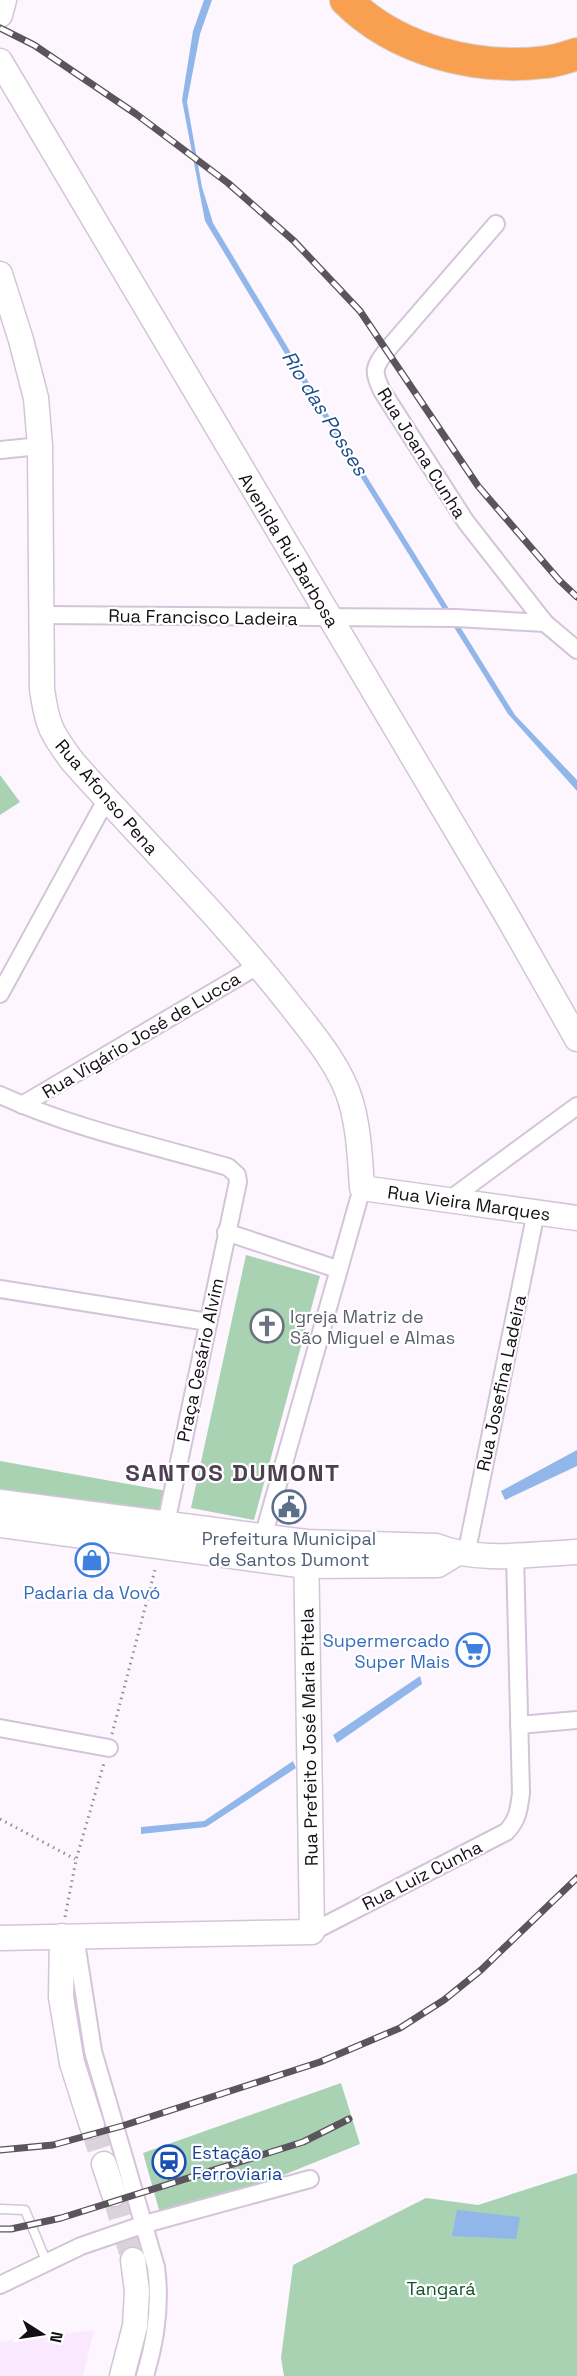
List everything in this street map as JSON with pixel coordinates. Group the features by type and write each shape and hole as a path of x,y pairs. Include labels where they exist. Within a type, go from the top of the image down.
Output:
{"highway":[{"path":"346,0 361,16 394,35 443,55 488,63 546,62 577,54"}],"main road":[{"path":"0,15 4,0"},
{"name":"Avenida Rui Barbosa","path":"0,61 506,914 577,1039"},
{"name":"Rua Afonso Pena","path":"0,274 36,398 40,446 42,689 46,716 52,735 106,800 259,965 309,1029 335,1069 351,1101 359,1142 362,1188"},
{"name":"Rua Vieira Marques","path":"362,1188 577,1218"},
{"path":"7,1503 306,1542 436,1546 461,1554 515,1555 577,1552"},
{"path":"0,1525 306,1566 438,1565 461,1554"},
{"path":"160,1548 252,1547 263,1537"},
{"name":"Rua Prefeito José Maria Pitela","path":"306,1542 312,1932"},
{"name":"Rua Luiz Cunha","path":"0,1938 312,1932"},
{"path":"68,1936 61,1997 72,2063 104,2127"},
{"path":"104,2164 114,2194"},
{"path":"122,2376 135,2326 137,2291 133,2260"}],"street":[{"name":"Rua Joana Cunha","path":"496,224 387,350 375,365 375,373 382,391 466,522 545,622 577,650"},
{"path":"0,450 40,446"},
{"name":"Rua Francisco Ladeira","path":"41,615 450,618 545,622"},
{"path":"0,994 106,800"},
{"name":"Rua Vigário José de Lucca","path":"22,1105 259,965"},
{"path":"0,1095 22,1105"},
{"name":"Praça Cesário Alvim","path":"22,1105 228,1167 237,1175 238,1182 160,1548"},
{"path":"449,1200 577,1106"},
{"path":"263,1537 362,1188"},
{"name":"Rua Josefina Ladeira","path":"461,1554 536,1212"},
{"path":"226,1232 338,1269"},
{"path":"0,1289 208,1322"},
{"name":"Rua Luiz Cunha","path":"312,1932 506,1832 514,1824 519,1812 521,1793 515,1555"},
{"path":"519,1725 577,1720"},
{"path":"0,1728 109,1748"},
{"path":"104,2127 145,2224 156,2267 159,2288 158,2319 145,2376"},
{"path":"0,2285 81,2246 145,2224 310,2179"}],"lane":[{"path":"0,2209 25,2210 47,2263"}],"path":[{"path":"0,1819 76,1860"}],"shaded area":[{"path":"94,2330 83,2376 0,2376 0,2342"}],"green space":[{"path":"0,775 20,802 0,815"},
{"path":"246,1255 320,1276 254,1520 191,1508"},
{"path":"0,1461 167,1491 160,1518 0,1491"},
{"path":"341,2083 360,2144 163,2224 143,2153"},
{"name":"Tangará","path":"577,2173 577,2376 284,2376 281,2358 293,2265 426,2198 478,2205"}],"water":[{"name":"Rio das Posses","path":"204,0 212,0 200,34 187,102 202,187 213,223 321,403 515,715 577,780 577,791 508,714 314,402 205,221 182,100 193,31"},
{"path":"577,1450 577,1466 505,1500 501,1491"},
{"path":"420,1676 422,1684 337,1743 333,1735"},
{"path":"293,1761 296,1768 206,1827 141,1834 141,1827 204,1821"},
{"path":"457,2210 520,2217 516,2239 452,2236"}],"tunnel":[{"path":"92,2126 104,2164"},
{"path":"114,2194 133,2260"}],"railway":[{"path":"0,28 34,45 136,114 228,183 294,241 360,311 478,486 559,580 577,597"},
{"path":"0,2150 53,2145 122,2126 320,2062 400,2028 444,2000 481,1970 577,1878"},
{"path":"0,2229 11,2229 61,2218 303,2142 349,2119"}],"place":[{"name":"Igreja Matriz de São Miguel e Almas","path":"267,1326"},
{"name":"Prefeitura Municipal de Santos Dumont","path":"289,1507"},
{"name":"Padaria da Vovó","path":"92,1560"},
{"name":"Supermercado Super Mais","path":"473,1650"},
{"name":"Estação Ferroviaria","path":"169,2162"}],"district":[{"name":"SANTOS DUMONT","path":"233,1472"}]}
